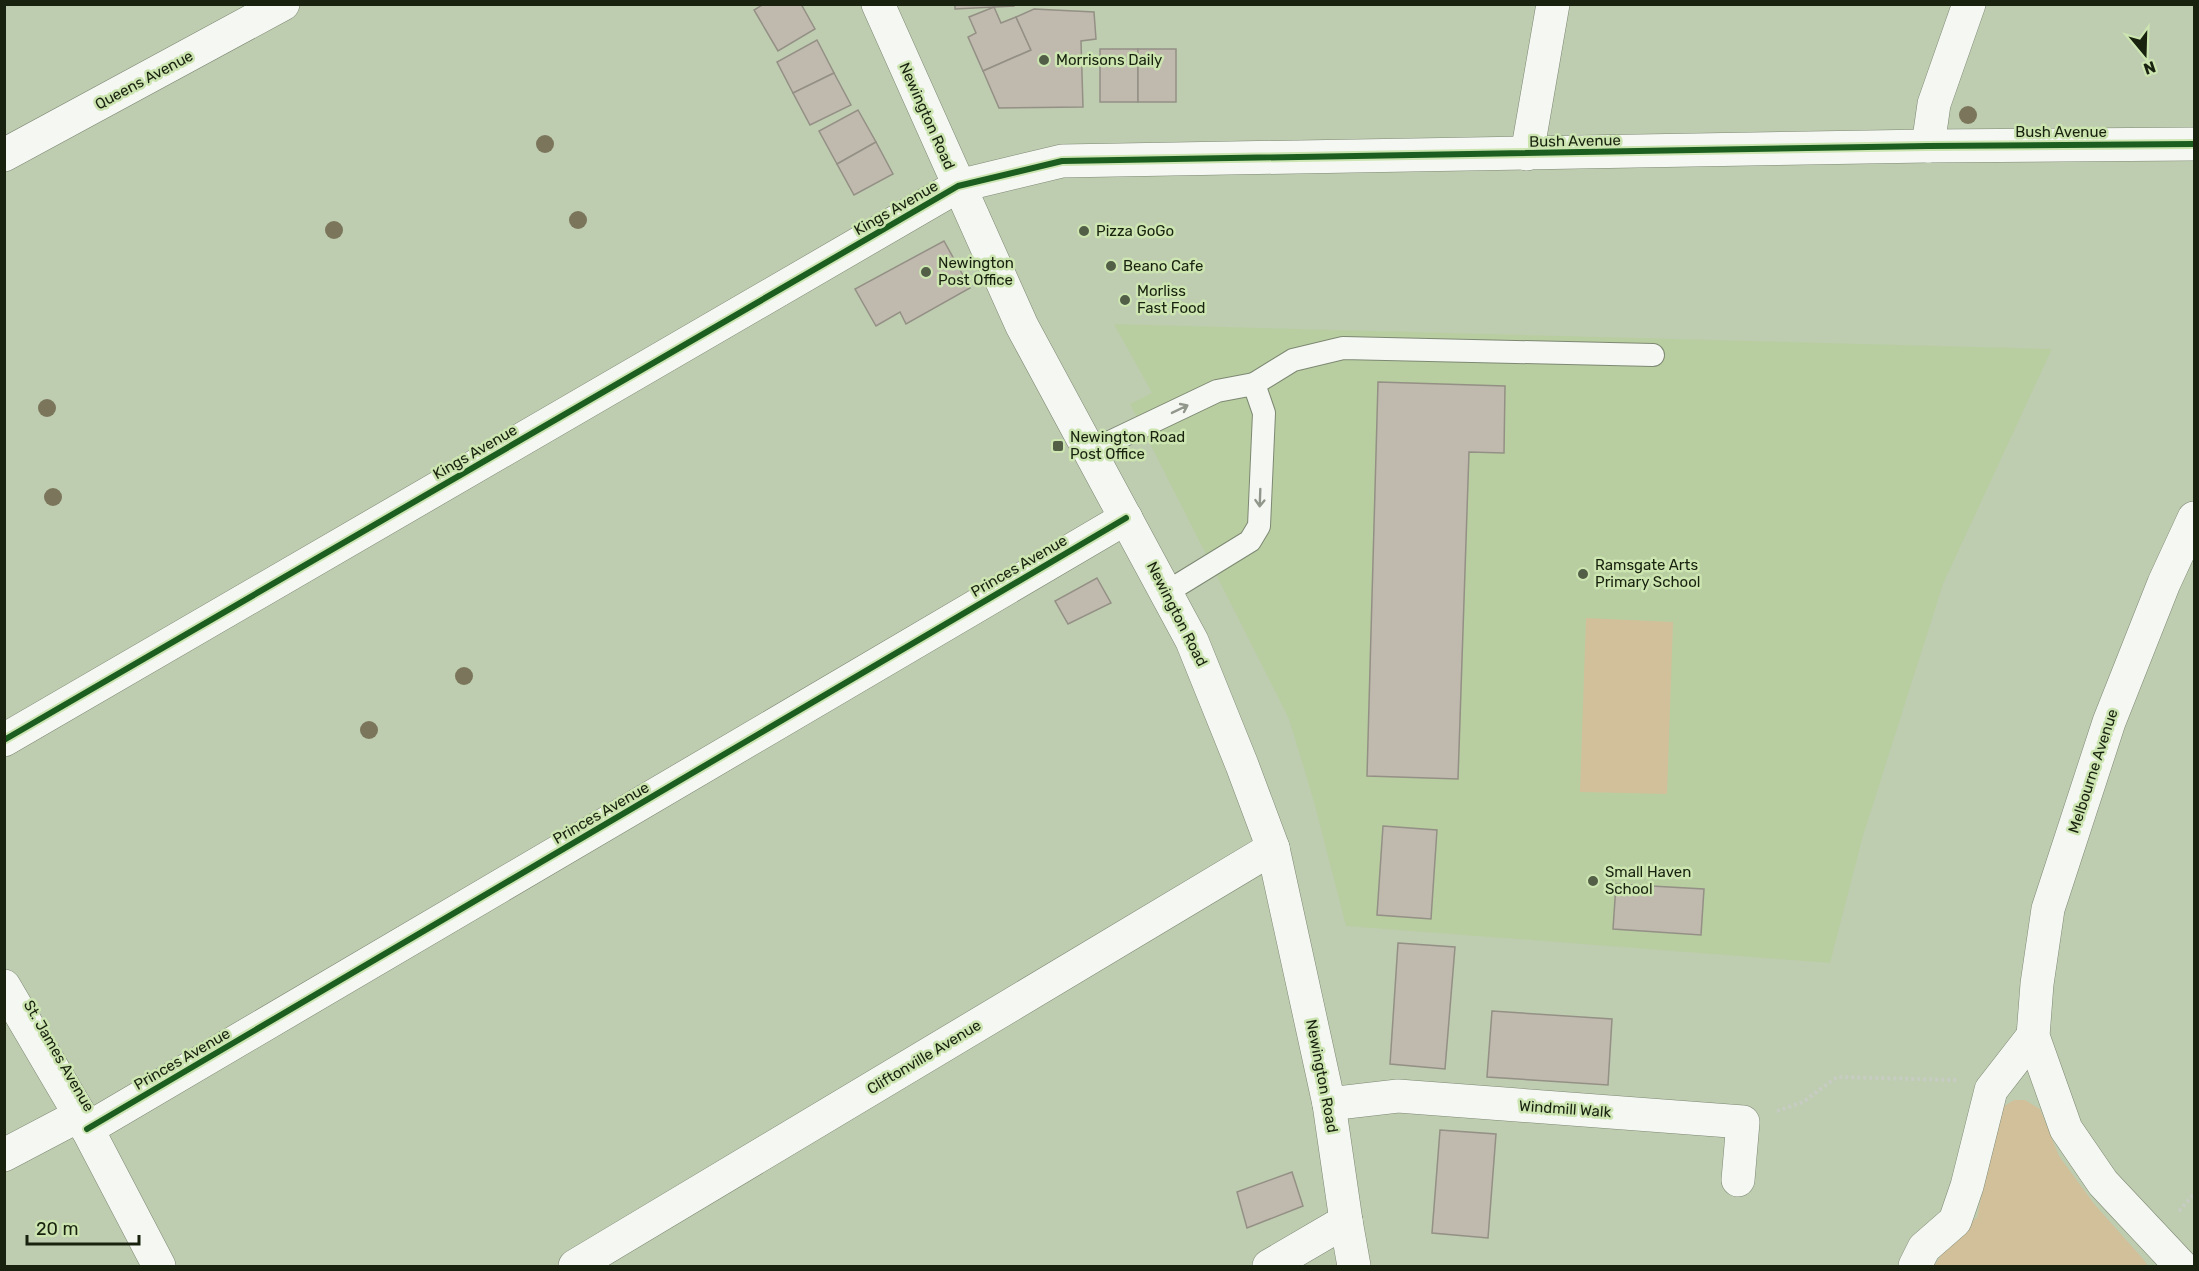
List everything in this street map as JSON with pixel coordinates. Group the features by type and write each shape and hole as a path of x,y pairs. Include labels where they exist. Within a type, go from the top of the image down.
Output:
{"street":[{"name":"Queens Avenue","path":"4,155 283,4"},
{"name":"Newington Road","path":"878,4 1022,326 1167,592 1218,700 1273,848 1329,1104 1354,1266"},
{"path":"1527,154 1553,4"},
{"path":"1928,146 1934,104 1969,4"},
{"name":"Bush Avenue","path":"958,186 1062,161 1928,146 2194,144"},
{"name":"Kings Avenue","path":"4,740 958,186"},
{"name":"Princes Avenue","path":"4,1155 84,1122 1126,518"},
{"name":"Melbourne Avenue","path":"2181,1266 2103,1184 2066,1129 2033,1036 2037,984 2048,909 2109,722 2164,583 2194,518"},
{"name":"Cliftonville Avenue","path":"574,1266 1273,848"},
{"name":"St. James Avenue","path":"4,986 84,1122 159,1266"},
{"path":"1915,1266 1924,1248 1955,1221 1967,1186 1991,1090 2033,1036"},
{"name":"Windmill Walk","path":"1329,1104 1398,1096 1743,1122"},
{"path":"1738,1180 1743,1122"},
{"path":"1269,1266 1346,1221"}],"lane":[{"path":"1089,452 1217,391 1254,384 1293,360 1343,348 1653,355"},
{"path":"1167,592 1250,541 1259,526 1264,413 1254,384"}],"path":[{"path":"1743,1122 1803,1102 1837,1077 1982,1081 1991,1090"}],"shaded area":[{"name":"Ramsgate Arts Primary School","path":"1114,324 2052,349 1943,584 1863,836 1830,963 1346,926 1314,802 1289,719 1130,404 1152,393"},
{"path":"1586,618 1673,622 1667,794 1580,792"},
{"path":"2014,1100 2025,1100 2040,1109 2059,1156 2095,1205 2148,1266 1934,1266 1948,1245 1977,1217 1998,1114 2003,1107"}],"building":[{"path":"764,4 801,4 815,29 778,51 754,10"},
{"path":"955,4 1014,4 1014,6 955,9"},
{"path":"994,7 1001,23 1016,17 1031,50 983,71 968,37 976,33 969,17"},
{"name":"Morrisons Daily","path":"1034,9 1094,12 1096,39 1081,41 1083,107 999,108 983,71 1031,50 1016,17"},
{"path":"817,40 834,73 793,93 777,62"},
{"path":"1100,49 1138,49 1138,102 1100,102"},
{"path":"1138,49 1176,49 1176,102 1138,102"},
{"path":"834,73 851,105 810,125 793,93"},
{"path":"858,110 876,142 837,164 819,131"},
{"path":"876,142 893,174 854,195 837,164"},
{"path":"944,241 970,288 906,324 900,312 876,326 855,289"},
{"path":"1378,382 1505,386 1504,453 1469,452 1458,779 1367,776"},
{"path":"1097,578 1111,603 1068,624 1055,601"},
{"path":"1383,826 1437,830 1431,919 1377,915"},
{"path":"1616,884 1704,889 1701,935 1613,929"},
{"path":"1398,943 1455,947 1445,1069 1390,1064"},
{"path":"1492,1011 1612,1019 1608,1085 1487,1077"},
{"path":"1440,1130 1496,1134 1488,1238 1432,1233"},
{"path":"1292,1172 1303,1206 1247,1228 1237,1192"}],"cycle path":[{"path":"4,740 958,186 1062,161 1928,146 2194,144"},
{"path":"87,1129 1126,518"}],"place":[{"name":"Morrisons Daily","path":"1044,60"},
{"name":"Pizza GoGo","path":"1084,231"},
{"name":"Beano Cafe","path":"1111,266"},
{"name":"Newington Post Office","path":"926,272"},
{"name":"Morliss Fast Food","path":"1125,300"},
{"name":"Newington Road Post Office","path":"1058,446"},
{"name":"Ramsgate Arts Primary School","path":"1583,574"},
{"name":"Small Haven School","path":"1593,881"}]}
